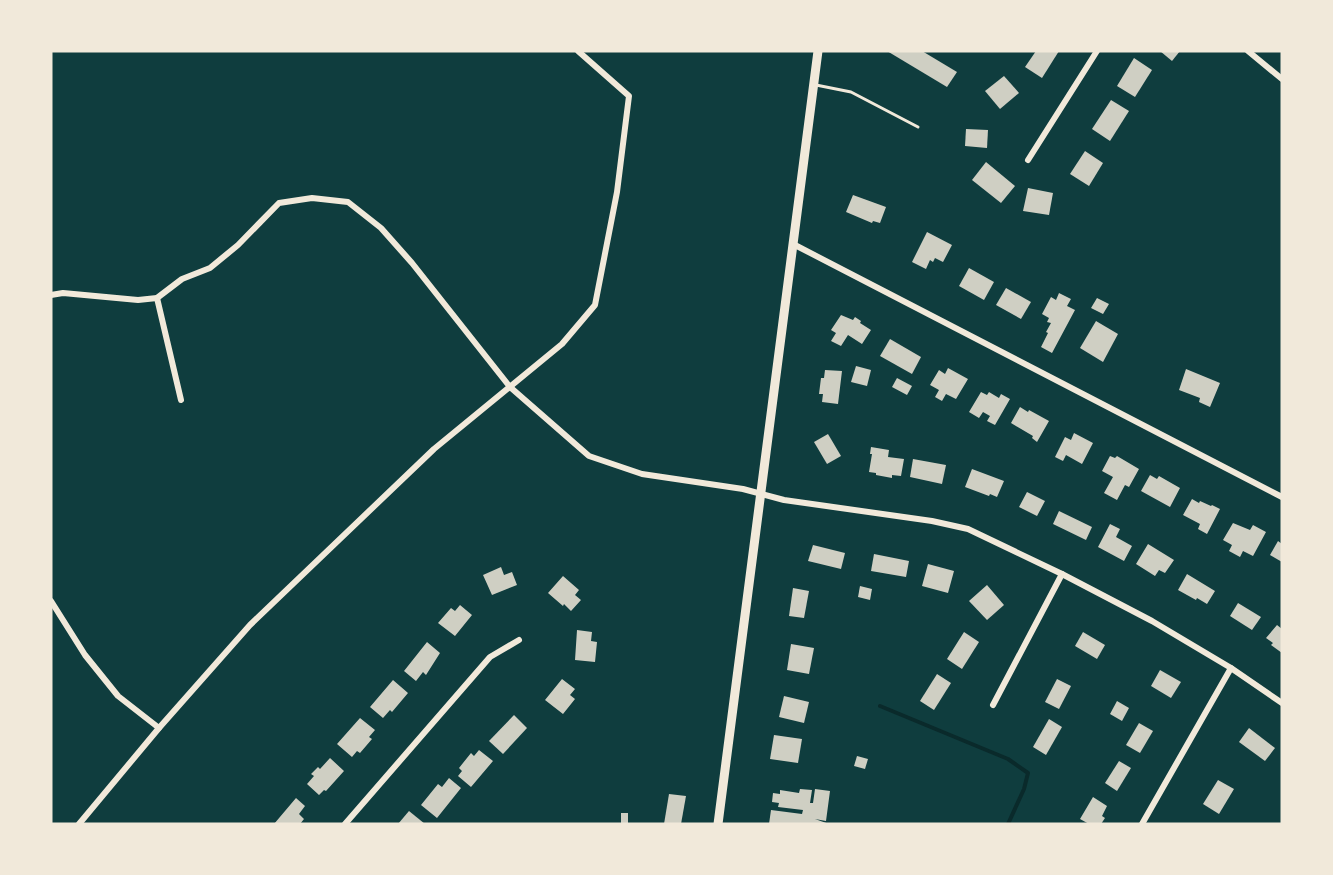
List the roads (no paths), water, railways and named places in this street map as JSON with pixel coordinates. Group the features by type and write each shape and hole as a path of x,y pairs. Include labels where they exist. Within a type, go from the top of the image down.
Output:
{"main road":[{"path":"718,824 818,51"}],"street":[{"path":"80,824 159,728 250,625 434,448 562,344 595,305 617,192 629,96 578,51"},
{"path":"1028,160 1097,51"},
{"path":"1248,51 1282,80"},
{"path":"51,295 63,293 138,300 157,298 182,279 210,268 229,253 279,203 312,198 348,202 381,228 412,263 510,387 589,456 642,474 743,489 784,500 959,526 991,539 1152,621 1231,668 1282,703"},
{"path":"793,244 1282,497"},
{"path":"157,298 181,400"},
{"path":"993,705 1062,574"},
{"path":"51,601 86,655 118,696 159,728"},
{"path":"345,824 490,657 519,640"},
{"path":"1142,824 1231,668"}],"lane":[{"path":"814,85 851,92 918,127"}],"waterway":[{"path":"880,706 1008,759 1028,773 1024,789 1008,824"}]}
